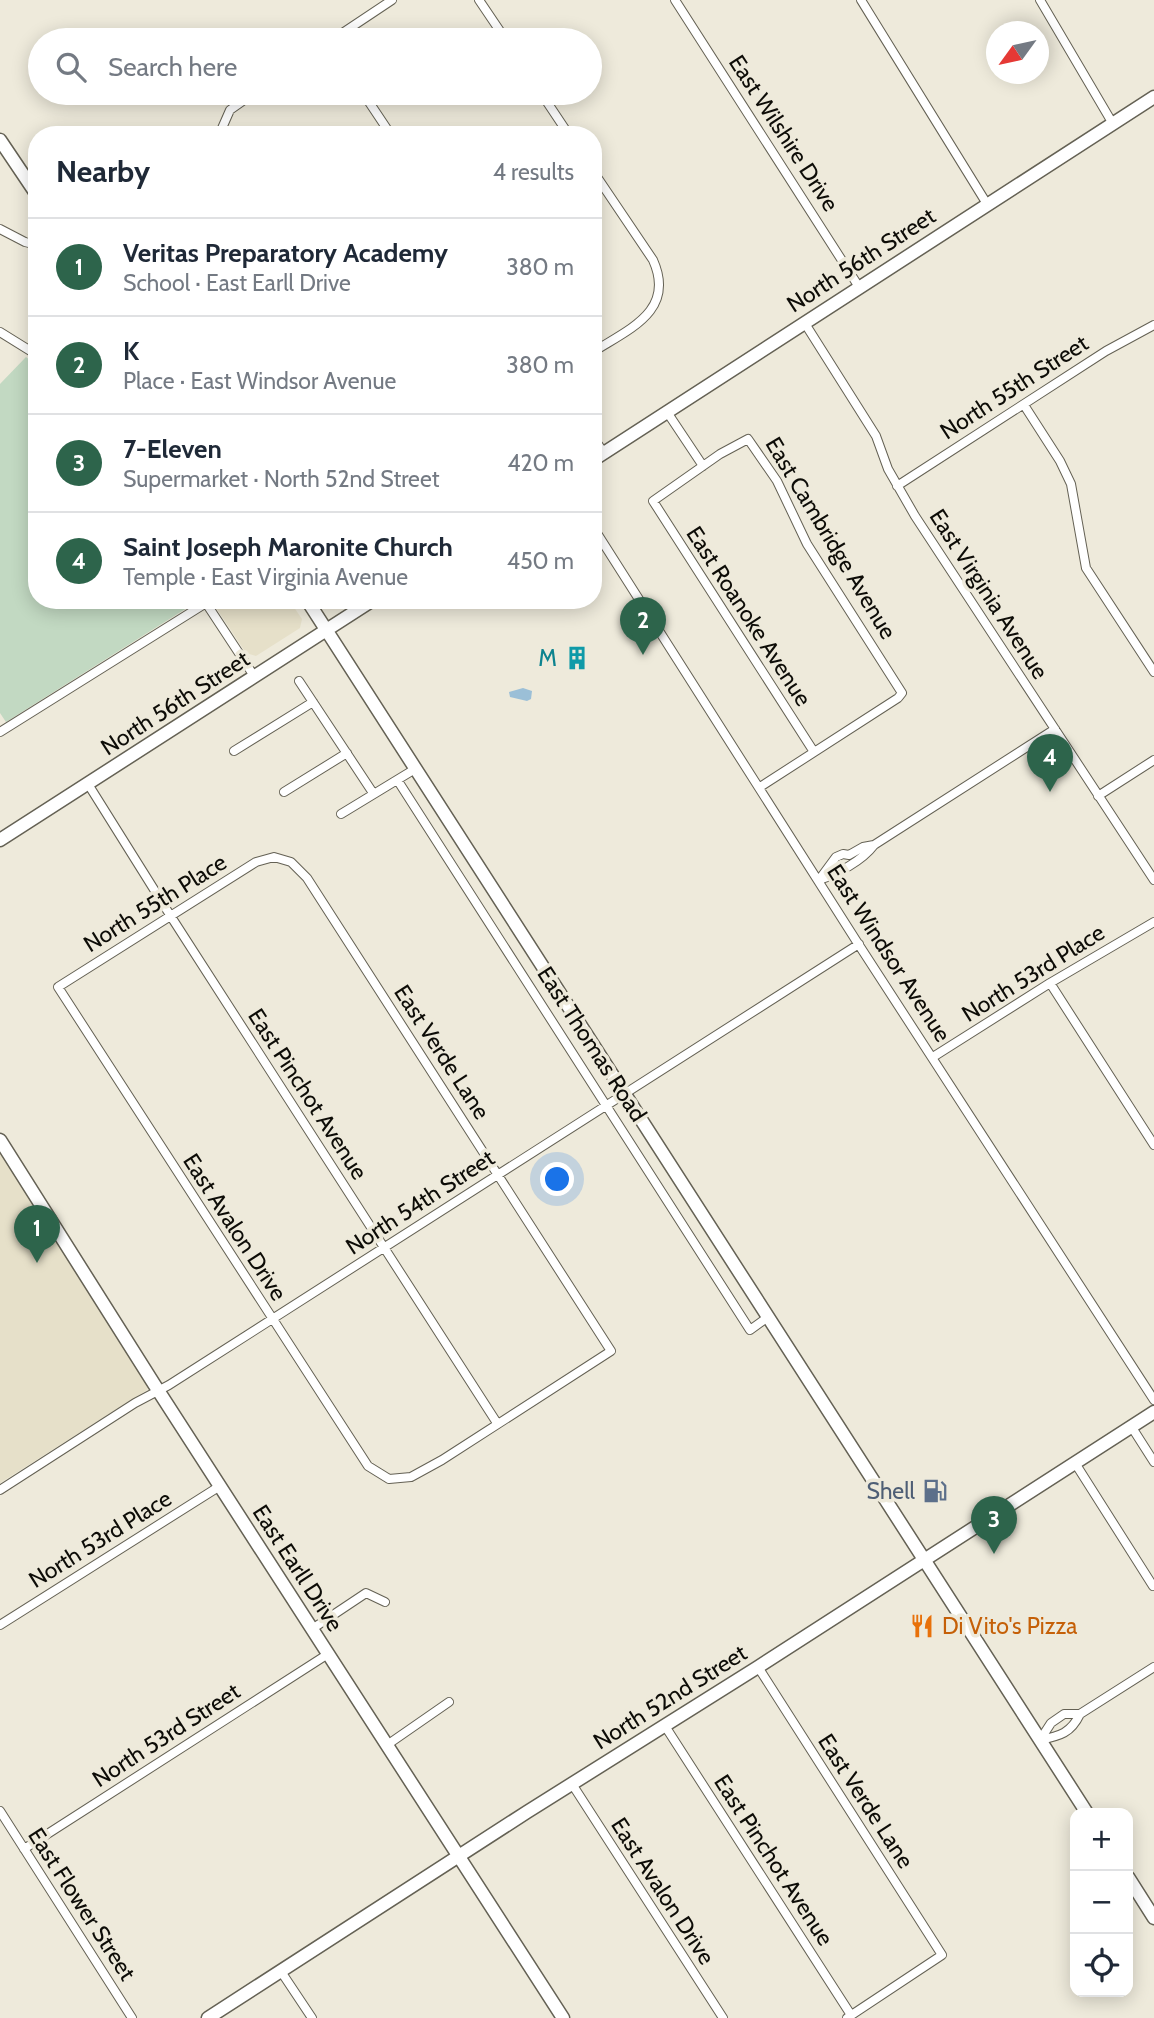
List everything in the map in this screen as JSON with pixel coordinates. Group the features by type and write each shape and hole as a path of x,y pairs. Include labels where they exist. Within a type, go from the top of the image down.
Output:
{"street":[{"path":"350,28 392,0"},
{"path":"479,0 498,28"},
{"name":"East Wilshire Drive","path":"676,0 859,287"},
{"path":"861,0 987,204"},
{"path":"1040,0 1113,124"},
{"name":"North 56th Street","path":"602,454 1154,97"},
{"path":"222,126 230,110 237,105"},
{"path":"371,105 385,126"},
{"path":"549,105 563,126"},
{"path":"0,141 28,182"},
{"path":"602,184 653,260 660,281 657,301 642,320 602,346"},
{"path":"0,229 28,243"},
{"name":"East Virginia Avenue","path":"804,322 876,436 897,486 1154,880"},
{"name":"North 55th Street","path":"897,486 1105,351 1154,325"},
{"path":"0,332 28,349"},
{"path":"1024,405 1060,461 1071,484 1086,568 1154,673"},
{"path":"667,412 703,466"},
{"name":"East Cambridge Avenue","path":"703,466 748,439 781,488 807,544 902,693 814,752"},
{"name":"East Roanoke Avenue","path":"703,466 653,500 814,752"},
{"name":"East Windsor Avenue","path":"602,541 1154,1400"},
{"path":"0,732 192,609"},
{"path":"210,609 254,676"},
{"name":"East Thomas Road","path":"313,609 1084,1808"},
{"name":"North 56th Street","path":"0,840 359,609"},
{"path":"299,681 373,793"},
{"path":"234,751 313,702"},
{"path":"819,880 836,858 843,854 851,858 863,847 874,845 1055,729"},
{"path":"760,787 814,752"},
{"path":"284,792 347,753"},
{"path":"1098,796 1154,760"},
{"path":"341,814 415,769"},
{"name":"East Thomas Road","path":"398,781 750,1330 768,1317"},
{"name":"East Pinchot Avenue","path":"88,784 498,1423"},
{"name":"North 55th Place","path":"58,986 256,862 274,857"},
{"name":"East Verde Lane","path":"274,857 291,862 307,878 611,1351 498,1423"},
{"name":"North 53rd Place","path":"933,1057 1050,983 1154,922"},
{"name":"North 54th Street","path":"0,1490 135,1403 159,1392 859,944"},
{"path":"1050,983 1154,1144"},
{"name":"East Avalon Drive","path":"58,986 368,1466 389,1479 411,1477 498,1423"},
{"name":"East Earll Drive","path":"0,1140 159,1392 563,2018"},
{"name":"North 52nd Street","path":"208,2018 1154,1412"},
{"path":"1131,1426 1154,1462"},
{"path":"1075,1463 1153,1586"},
{"name":"North 53rd Place","path":"0,1625 220,1486"},
{"path":"312,1629 366,1593 385,1602"},
{"name":"North 53rd Street","path":"24,1849 328,1654"},
{"name":"East Verde Lane","path":"758,1667 942,1955 849,2017"},
{"path":"1040,1740 1067,1732 1073,1728 1080,1714 1154,1667"},
{"path":"387,1745 449,1702"},
{"path":"1040,1740 1051,1723 1064,1714 1080,1714"},
{"name":"East Pinchot Avenue","path":"665,1726 849,2017"},
{"name":"East Avalon Drive","path":"572,1784 723,2018"},
{"name":"East Flower Street","path":"0,1811 132,2018"},
{"path":"1133,1885 1154,1918"},
{"path":"280,1970 312,2018"}],"shaded area":[{"path":"217,609 295,609 302,619 300,628 256,656 246,653"},
{"path":"0,1147 150,1383 147,1390 0,1483"}],"green space":[{"path":"26,357 28,359 28,609 185,609 6,722 0,713 0,384"}],"water":[{"path":"523,688 532,691 531,699 527,701 510,697 509,692"}],"place":[{"name":"K","path":"643,655"},
{"name":"M","path":"577,658"},
{"name":"Saint Joseph Maronite Church","path":"1050,792"},
{"name":"Veritas Preparatory Academy","path":"37,1263"},
{"name":"Shell","path":"935,1491"},
{"name":"7-Eleven","path":"994,1554"},
{"name":"Di Vito's Pizza","path":"922,1626"}]}
